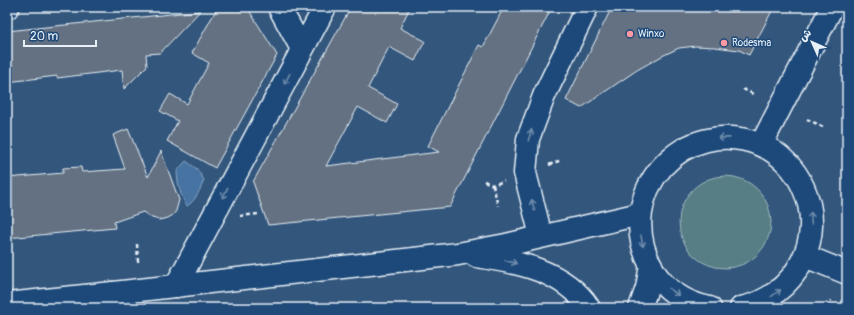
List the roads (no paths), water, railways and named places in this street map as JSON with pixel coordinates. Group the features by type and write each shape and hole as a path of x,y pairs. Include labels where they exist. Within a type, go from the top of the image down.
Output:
{"main road":[{"path":"279,7 302,49"},
{"path":"176,286 324,7"},
{"path":"542,236 525,173 528,139 544,96 587,7"},
{"path":"761,146 832,7"},
{"path":"707,308 686,300 672,291 658,277 650,265 645,252 641,237 640,214 643,199 653,178 668,160 688,147 710,139 725,138 748,140 776,154 788,165 799,179 807,195 811,221 810,239 805,256 795,274 781,289 764,300 740,308"},
{"path":"7,304 110,301 176,286 458,254 640,214"},
{"path":"458,254 509,262 550,274 579,295 589,308"},
{"path":"805,256 847,273"},
{"path":"640,308 647,288 650,265"}],"water":[{"path":"186,161 197,169 204,180 195,198 187,206 180,190 177,171"}],"place":[{"name":"Winxo","path":"630,34"},
{"name":"Rodesma","path":"724,43"}]}
